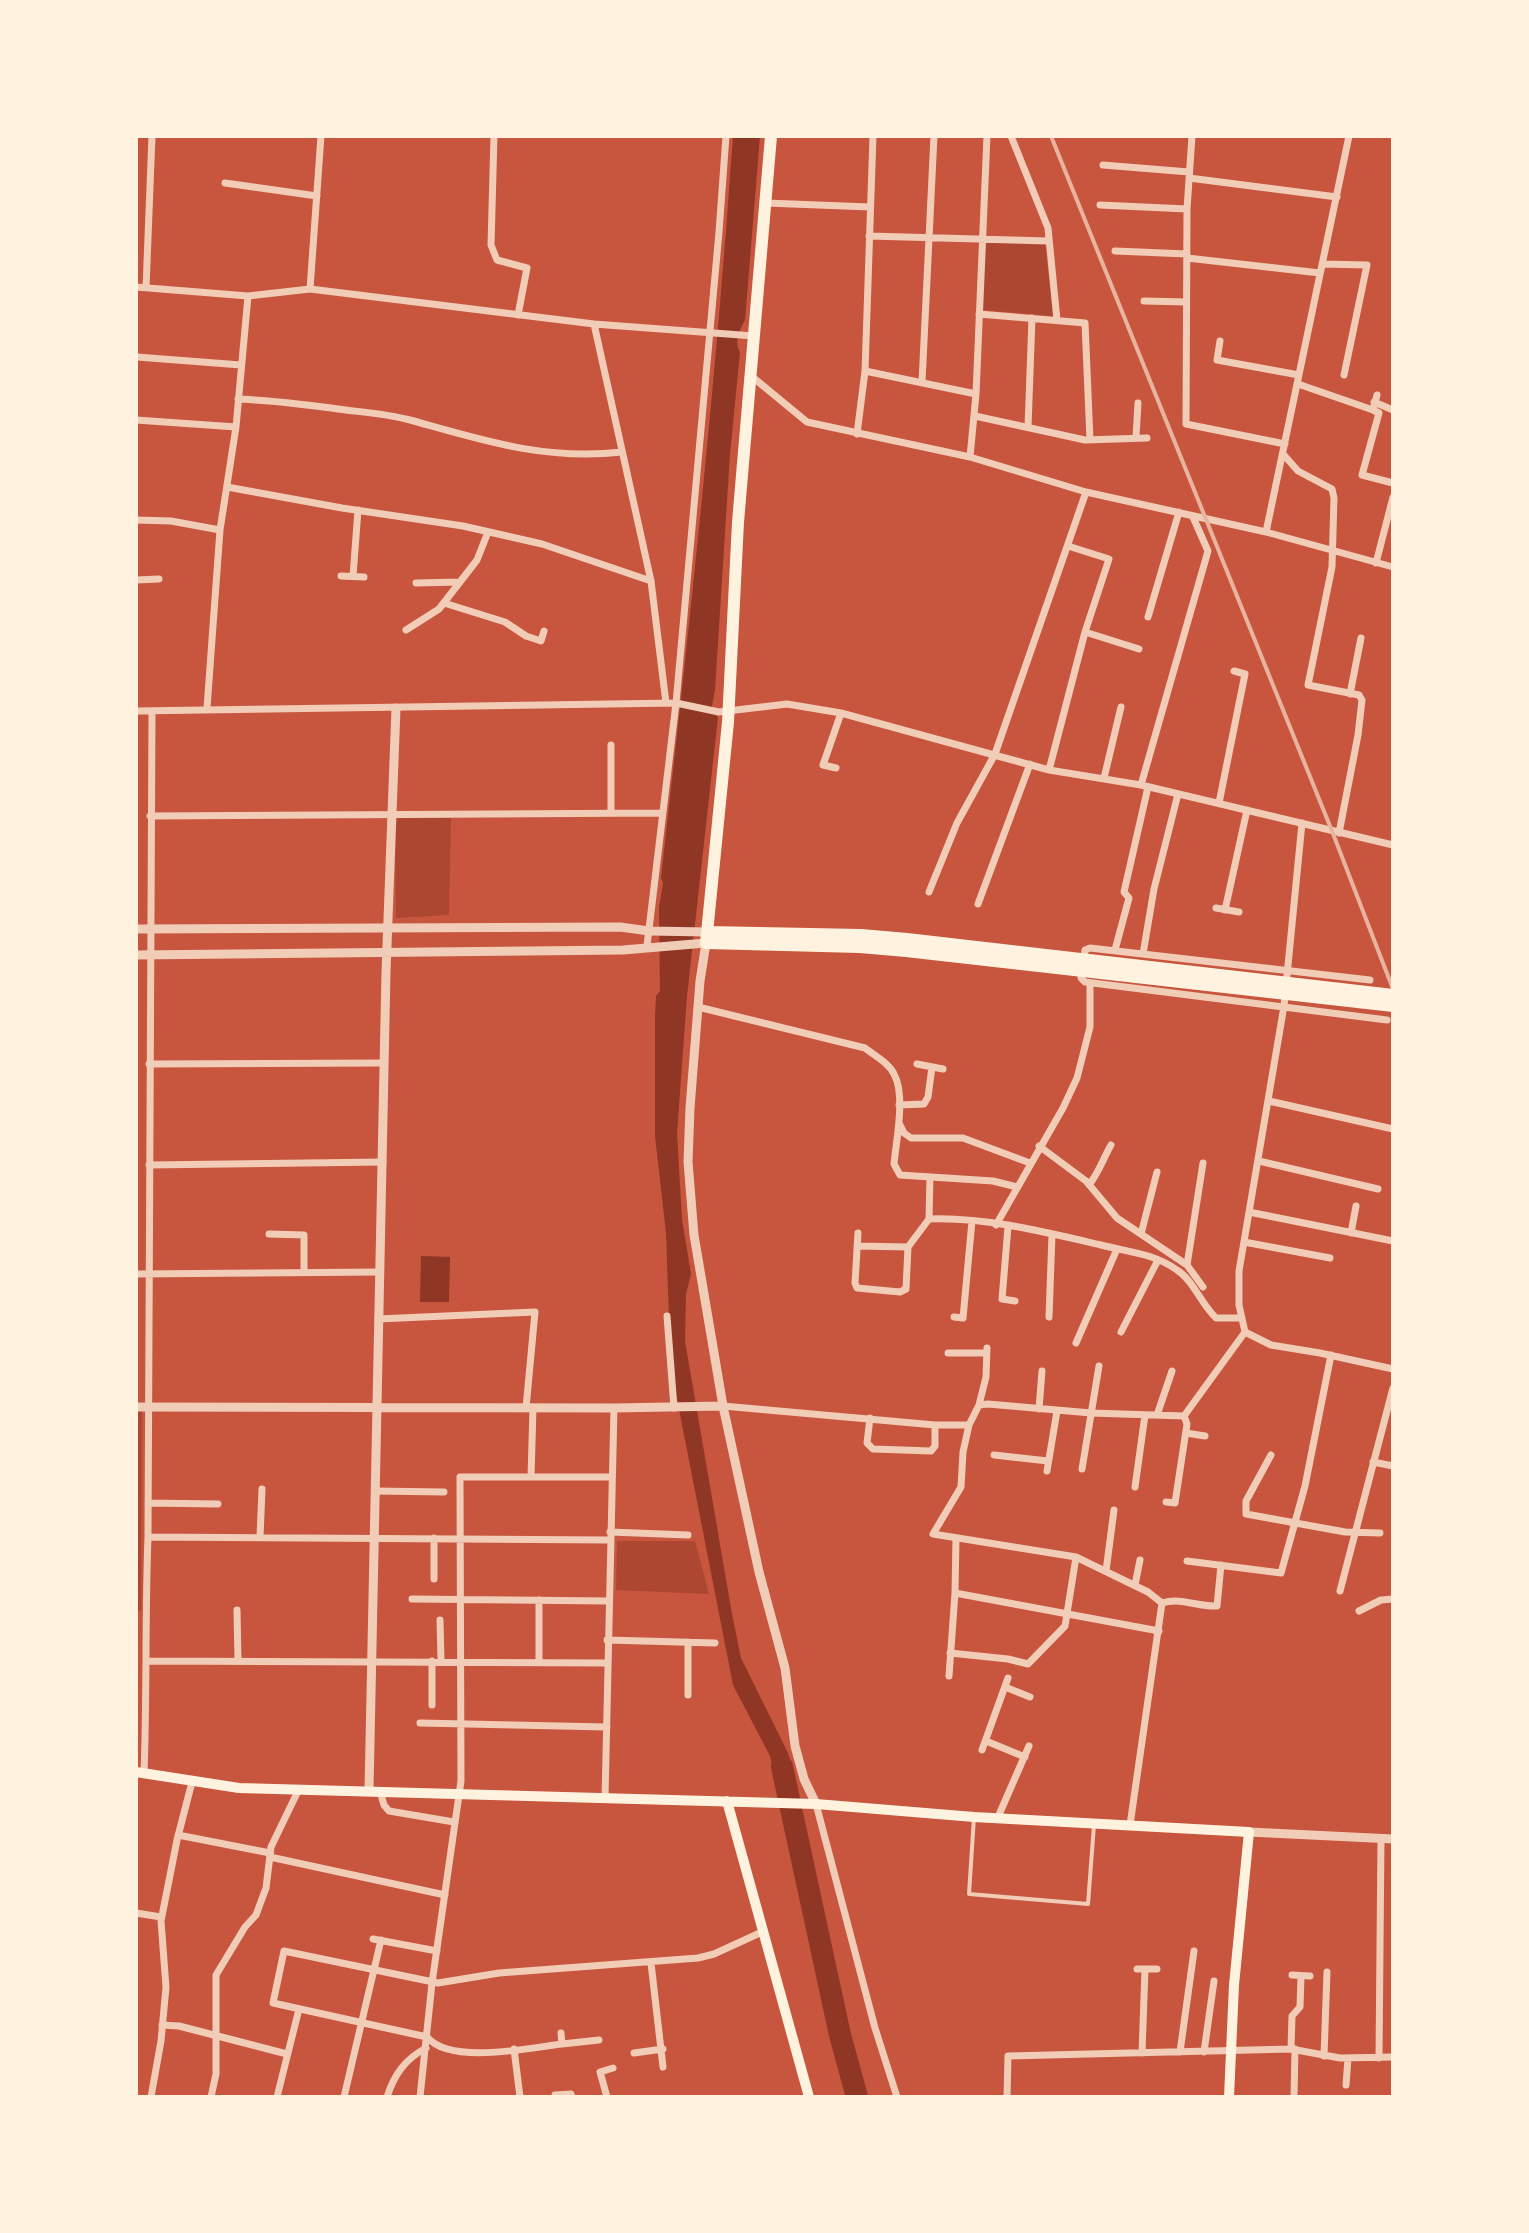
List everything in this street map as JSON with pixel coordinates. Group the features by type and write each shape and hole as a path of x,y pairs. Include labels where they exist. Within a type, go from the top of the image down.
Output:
{"highway":[{"path":"771,136 749,336 750,375 704,938 1082,964 1393,995"},
{"path":"1221,980 1393,1006"}],"main road":[{"path":"140,1772 239,1788 816,1804 974,1817 1249,1832 1230,2051 1229,2097"},
{"path":"727,1801 809,2097"}],"street":[{"path":"146,288 152,136"},
{"path":"310,289 321,136"},
{"path":"494,136 491,245 497,260 527,268 518,315"},
{"path":"649,946 712,333 726,136"},
{"path":"857,434 865,371 873,136"},
{"path":"922,382 934,136"},
{"path":"970,457 975,416 987,136"},
{"path":"1011,136 1048,228 1057,320"},
{"path":"1192,136 1187,209 1186,424 1285,444"},
{"path":"1266,532 1349,136"},
{"path":"1103,165 1337,197"},
{"path":"225,183 317,196"},
{"path":"766,203 870,207"},
{"path":"1100,205 1187,209"},
{"path":"869,236 1048,241"},
{"path":"1115,251 1321,268 1367,265 1344,375"},
{"path":"136,287 248,296 310,289 594,324 749,336"},
{"path":"207,708 220,530 236,427 248,296"},
{"path":"1144,301 1186,302"},
{"path":"979,314 1085,323 1090,440"},
{"path":"1028,427 1032,318"},
{"path":"594,324 651,581 666,703"},
{"path":"1220,341 1217,360 1298,380 1393,410"},
{"path":"137,357 241,365"},
{"path":"865,371 976,394"},
{"path":"750,375 807,422 970,457 1086,492 1266,532 1393,567"},
{"path":"238,399 284,401 369,412 477,440 555,455 622,452"},
{"path":"1136,437 1138,403"},
{"path":"1375,403 1379,413 1362,475 1393,483"},
{"path":"975,416 1090,440 1147,438"},
{"path":"136,420 236,427"},
{"path":"1283,454 1298,471 1332,489 1334,498 1332,567 1308,685 1359,695 1362,700 1339,833"},
{"path":"227,487 434,520 542,544 651,581"},
{"path":"929,892 957,823 995,754 1086,492"},
{"path":"1376,563 1393,497"},
{"path":"353,576 358,510"},
{"path":"1148,617 1179,512"},
{"path":"1115,950 1129,898 1124,892 1144,786 1208,551 1193,517"},
{"path":"136,520 171,521 220,530"},
{"path":"406,630 444,603 477,560 488,532"},
{"path":"1049,770 1085,632 1109,559 1068,546"},
{"path":"341,576 364,577"},
{"path":"136,580 159,579"},
{"path":"416,583 460,582"},
{"path":"444,603 505,622 534,640 541,641 544,631"},
{"path":"1085,632 1139,649"},
{"path":"1350,694 1361,638"},
{"path":"1219,803 1245,674 1234,671"},
{"path":"136,711 676,703 723,711 787,704 841,713 1049,770 1144,786 1393,844"},
{"path":"1104,778 1121,707"},
{"path":"396,708 373,1537 371,1662 375,1790 389,1811 454,1822"},
{"path":"140,1772 148,1661 140,1614 148,1537 141,1407 148,1341 152,712"},
{"path":"836,768 823,765 841,713"},
{"path":"611,745 611,813"},
{"path":"978,904 1030,764"},
{"path":"1143,954 1154,889 1178,794"},
{"path":"1225,910 1247,810"},
{"path":"150,816 661,813"},
{"path":"1184,1416 1245,1332 1237,1289 1284,1006 1302,823"},
{"path":"1216,908 1239,912"},
{"path":"136,929 620,927 704,938"},
{"path":"136,955 623,950 704,938"},
{"path":"704,938 688,1162 694,1235 723,1406 759,1572 785,1668 795,1746 804,1779 816,1804 875,2028 897,2097"},
{"path":"1370,980 1090,948 1085,950 1081,978 1090,983 1387,1020"},
{"path":"996,1225 1077,1078 1090,1027 1090,983"},
{"path":"698,1007 865,1048 894,1072 898,1085 896,1170 907,1177 993,1181 1017,1187"},
{"path":"149,1064 384,1063"},
{"path":"917,1064 943,1069"},
{"path":"899,1105 924,1104 928,1097 932,1067"},
{"path":"1269,1101 1393,1129"},
{"path":"897,1121 911,1138 963,1138 1030,1163"},
{"path":"1089,1185 1111,1145"},
{"path":"1039,1146 1062,1160 1089,1185 1109,1211 1187,1265 1203,1287"},
{"path":"1259,1161 1378,1189"},
{"path":"149,1165 383,1162"},
{"path":"1187,1265 1203,1163"},
{"path":"1141,1234 1157,1172"},
{"path":"858,1233 857,1288 900,1292 906,1289 908,1247 929,1219 930,1177"},
{"path":"1351,1233 1356,1206"},
{"path":"1249,1212 1393,1241"},
{"path":"929,1219 972,1221 1146,1254 1179,1271 1205,1308 1216,1318 1242,1318"},
{"path":"954,1317 963,1318 972,1221"},
{"path":"280,1223 280,1234"},
{"path":"1008,1227 1002,1299 1015,1301"},
{"path":"269,1234 304,1235 304,1272"},
{"path":"1049,1317 1052,1235"},
{"path":"1244,1242 1330,1258"},
{"path":"857,1246 908,1247"},
{"path":"1076,1343 1117,1249"},
{"path":"1121,1332 1158,1260"},
{"path":"136,1274 379,1272"},
{"path":"378,1319 535,1312 529,1408 531,1477"},
{"path":"667,1316 675,1408"},
{"path":"1245,1332 1271,1345 1393,1369"},
{"path":"136,1341 148,1341"},
{"path":"948,1353 986,1350 986,1377 979,1405 969,1425 963,1452 961,1487 933,1534 1076,1557 1135,1585 1162,1603"},
{"path":"1187,1561 1281,1573 1331,1355"},
{"path":"1082,1469 1099,1366"},
{"path":"1039,1409 1042,1371"},
{"path":"1157,1415 1172,1371"},
{"path":"1340,1591 1393,1388"},
{"path":"979,1405 1184,1416"},
{"path":"141,1407 723,1406 935,1425 969,1425"},
{"path":"605,1798 614,1408"},
{"path":"1047,1471 1057,1411"},
{"path":"1135,1487 1145,1415"},
{"path":"1166,1502 1175,1503 1187,1424 1184,1416"},
{"path":"870,1418 867,1443 873,1449 931,1451 935,1446 935,1425"},
{"path":"1384,1422 1393,1424"},
{"path":"1186,1433 1205,1436"},
{"path":"994,1455 1048,1461"},
{"path":"1271,1455 1246,1501 1246,1514 1332,1530 1380,1533"},
{"path":"1373,1462 1393,1466"},
{"path":"420,2097 432,1983 461,1781 460,1477 612,1477"},
{"path":"260,1537 262,1489"},
{"path":"375,1491 444,1492"},
{"path":"148,1503 218,1504"},
{"path":"1106,1571 1114,1510"},
{"path":"148,1537 688,1535"},
{"path":"434,1538 434,1579"},
{"path":"949,1676 956,1538"},
{"path":"950,1653 1028,1664 1065,1626 1076,1557"},
{"path":"1135,1585 1140,1560"},
{"path":"1162,1603 1181,1600 1207,1607 1217,1606 1221,1565"},
{"path":"955,1593 1159,1631"},
{"path":"412,1599 608,1601"},
{"path":"1359,1611 1381,1600 1393,1599"},
{"path":"539,1600 539,1662"},
{"path":"1130,1825 1162,1603"},
{"path":"237,1610 238,1661"},
{"path":"432,1705 440,1620"},
{"path":"607,1640 715,1643"},
{"path":"688,1642 688,1695"},
{"path":"148,1661 606,1663"},
{"path":"982,1750 1008,1678"},
{"path":"1005,1687 1030,1697"},
{"path":"136,1698 146,1700"},
{"path":"420,1723 607,1727"},
{"path":"986,1741 1025,1757"},
{"path":"998,1817 1029,1746"},
{"path":"161,2097 151,2095 166,1987 161,1917 192,1782"},
{"path":"211,2097 216,2074 216,1975 245,1927 256,1915 266,1888 270,1855 277,1833 299,1789"},
{"path":"1249,1832 1393,1839"},
{"path":"178,1835 445,1895"},
{"path":"1379,2058 1381,1838"},
{"path":"136,1913 161,1917"},
{"path":"599,2040 457,2052 433,2044 427,2037 273,2003 284,1951 432,1983 499,1973 698,1958 762,1932"},
{"path":"344,2097 374,1971 377,1940 437,1951"},
{"path":"1180,2052 1194,1951"},
{"path":"651,1963 663,2067"},
{"path":"1142,2053 1141,1969 1157,1969"},
{"path":"1324,2056 1327,1972"},
{"path":"1294,2097 1292,2016 1300,2007 1301,1976"},
{"path":"1204,2052 1214,1981"},
{"path":"1143,2007 1156,2007"},
{"path":"277,2097 299,2009"},
{"path":"162,2025 179,2026 287,2054"},
{"path":"561,2033 562,2044"},
{"path":"387,2097 392,2079 414,2054 426,2048"},
{"path":"514,2049 520,2097"},
{"path":"634,2053 663,2049"},
{"path":"1007,2097 1008,2056 1293,2049 1348,2058 1393,2057"},
{"path":"1346,2085 1348,2058"},
{"path":"607,2097 596,2073 613,2068"},
{"path":"555,2095 571,2094 572,2097"}],"lane":[{"path":"974,1817 969,1894 1088,1904 1094,1823"}],"shaded area":[{"path":"733,136 760,136 745,320 738,340 740,352 711,711 718,717 687,996 677,1133 682,1219 691,1274 686,1294 685,1341 741,1658 788,1753 799,1795 780,1796 770,1756 733,1685 676,1394 670,1346 666,1233 655,1136 655,1016 656,996 660,991 661,878 710,415"},
{"path":"986,242 1045,243 1053,316 982,310"},
{"path":"395,818 451,818 449,915 396,918"},
{"path":"421,1256 450,1257 449,1302 420,1302"},
{"path":"136,1411 142,1411 141,1611 136,1610"},
{"path":"617,1541 695,1541 709,1594 616,1590"}],"waterway":[{"path":"782,1767 840,2035 857,2097"}],"railway":[{"path":"1051,136 1393,989"}]}
